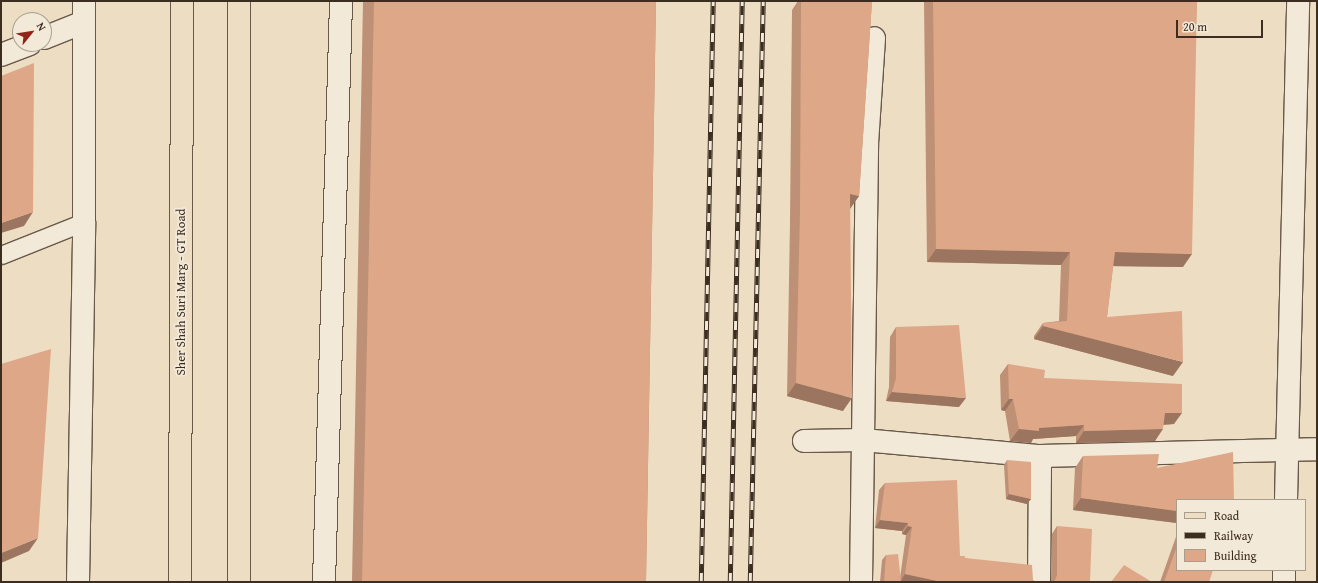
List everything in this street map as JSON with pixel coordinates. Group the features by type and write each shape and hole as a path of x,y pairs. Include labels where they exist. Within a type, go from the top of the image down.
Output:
{"main road":[{"name":"Sher Shah Suri Marg - GT Road","path":"180,582 182,1"},
{"path":"239,1 239,582"}],"street":[{"path":"78,582 84,222 84,1"},
{"path":"324,582 341,1"},
{"path":"1286,499 1298,1"},
{"path":"52,35 84,22"},
{"path":"861,582 867,144 874,38"},
{"path":"1,55 12,51"},
{"path":"804,441 863,440 1040,456 1288,451 1317,449"},
{"path":"1039,582 1040,456"},
{"path":"1284,571 1284,582"}],"lane":[{"path":"1,255 84,222"}],"building":[{"path":"374,1 656,1 646,582 362,582"},
{"path":"801,1 872,1 859,196 850,194 852,398 796,383 800,210"},
{"path":"933,1 1197,1 1192,254 1115,252 1107,317 1182,311 1183,362 1043,326 1043,323 1067,321 1070,252 936,249"},
{"path":"34,63 33,212 1,223 1,76"},
{"path":"959,325 966,398 892,392 896,378 896,327"},
{"path":"51,349 38,538 1,553 1,364"},
{"path":"1008,364 1045,370 1044,378 1182,384 1182,413 1165,413 1163,429 1084,431 1084,425 1039,428 1039,431 1019,429 1013,399 1009,399"},
{"path":"1233,452 1234,499 1176,499 1176,511 1081,498 1083,456 1159,454 1157,468"},
{"path":"1007,460 1031,462 1031,499 1009,494"},
{"path":"957,480 960,556 965,556 965,558 1032,565 1033,580 1035,582 942,582 905,574 912,527 908,526 908,523 880,520 885,483"},
{"path":"1057,526 1092,529 1090,582 1054,582 1057,575"},
{"path":"1176,549 1176,571 1213,571 1209,582 1164,582"},
{"path":"898,554 901,582 884,582 886,555"},
{"path":"1124,565 1152,582 1111,582"}],"railway":[{"path":"701,582 713,1"},
{"path":"730,582 742,1"},
{"path":"750,582 763,1"}]}
